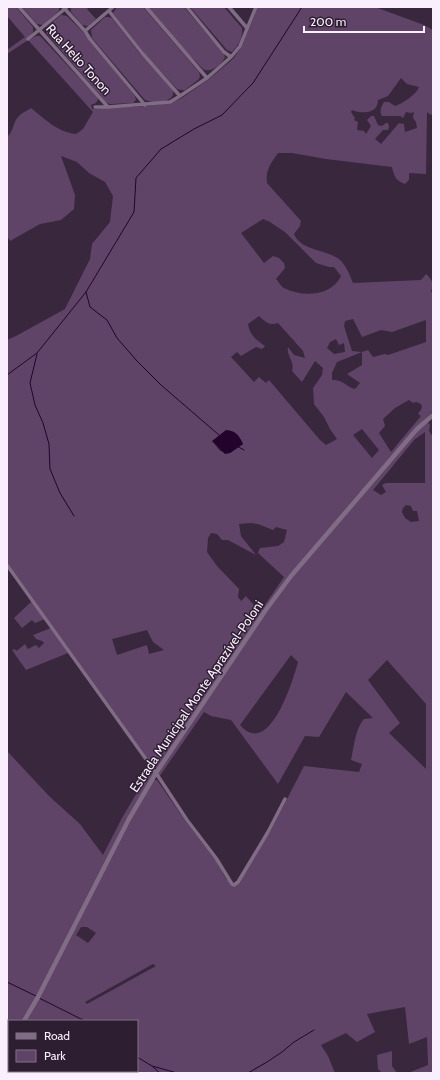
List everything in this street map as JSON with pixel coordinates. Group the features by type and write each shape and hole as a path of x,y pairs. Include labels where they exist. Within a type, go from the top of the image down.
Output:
{"street":[{"name":"Rua Helio Tonon","path":"19,7 108,107"},
{"path":"85,31 113,7"},
{"path":"146,7 207,78"},
{"path":"187,7 224,52 231,57"},
{"path":"229,7 247,28"},
{"path":"94,107 145,105 170,102 180,96 207,78 231,57 240,46 256,7"},
{"path":"28,40 65,8 145,105"},
{"path":"109,11 142,53 180,96"},
{"name":"Estrada Municipal Monte Aprazível-Poloni","path":"25,1020 38,997 129,819 156,773 291,576 417,429 433,415"},
{"path":"7,564 156,773 187,820 216,858 233,885 238,882 268,832 285,799"}],"green space":[{"path":"7,7 16,7 33,27 33,32 28,38 29,40 36,36 40,36 98,98 96,102 91,105 92,109 146,106 170,103 182,98 209,79 233,59 242,46 258,7 375,7 424,25 433,30 433,113 431,115 427,112 426,174 409,173 409,180 405,184 396,178 392,167 326,159 292,153 278,153 269,167 267,183 301,221 300,226 294,234 297,240 308,247 327,253 339,259 346,267 353,283 421,280 426,274 431,279 433,286 431,291 433,295 433,411 416,428 290,575 157,769 153,766 7,562 7,340 65,309 90,259 92,244 110,222 113,196 105,182 89,173 77,162 61,156 75,195 74,209 61,220 40,224 10,241 7,236 7,137 17,118 31,108 57,128 76,134 83,129 93,112 28,40 7,54 7,50 25,37 7,16","holes":["401,78 407,84 419,87 412,96 398,105 395,106 389,102 384,102 381,107 382,116 400,116 403,118 406,112 414,112 413,118 416,122 417,128 405,132 404,124 399,123 381,144 375,139 383,130 388,130 388,123 382,126 378,125 374,116 371,116 367,120 371,126 366,134 364,131 357,130 358,122 354,120 355,118 351,112 352,110 369,112 377,105 378,100 388,96","263,219 285,232 316,263 334,267 341,276 337,283 324,291 308,294 300,293 283,287 276,279 285,268 284,263 279,258 273,256 264,263 241,233","259,316 270,324 278,323 303,351 305,358 294,355 288,347 288,353 293,367 292,371 302,382 315,361 323,368 322,375 313,388 314,404 324,417 337,439 326,445 320,440 269,380 266,383 259,377 254,382 231,357 237,352 241,356 256,347 262,349 265,346 259,342 250,331 248,324","353,319 362,337 381,330 392,332 426,320 426,342 388,355 385,354 373,357 368,350 362,352 352,351 344,326 345,321","336,339 339,345 344,343 345,352 334,354 327,348 330,342","362,352 362,365 347,374 360,383 355,389 340,381 332,380 332,373 337,362","409,400 413,403 416,402 421,404 422,408 418,414 421,416 391,452 379,433 385,426 383,419 395,408","362,429 379,450 372,458 353,435","212,441 243,444 230,453 220,451","251,523 273,530 276,527 287,530 284,542 278,546 260,548 258,553 284,577 260,612 246,596 241,601 238,597 239,589 217,566 207,552 208,538 211,533 217,534 222,540 228,540 256,555 241,536 239,524","147,630 153,642 164,650 149,654 147,645 117,655 112,639"]},
{"path":"22,7 59,7 59,11 43,25 37,24"},
{"path":"71,7 89,7 87,9 96,19 88,26 82,25 71,12"},
{"path":"117,7 143,7 199,72 199,79 185,90 177,89 144,53 113,13"},
{"path":"148,7 184,7 223,53 225,57 224,60 213,69 203,69 180,45"},
{"path":"190,7 224,7 242,28 240,42 232,52 227,50"},
{"path":"61,15 67,16 83,32 135,96 136,100 133,103 107,103 47,34 46,27"},
{"path":"105,17 112,18 140,54 173,90 171,98 159,102 145,100 92,38 91,30"},
{"path":"427,421 430,425 429,431 433,437 433,1073 408,1073 428,1065 427,1037 409,1044 405,1007 367,1014 375,1032 357,1042 346,1033 321,1045 328,1056 335,1073 7,1073 8,1042 8,1072 138,1072 138,1020 27,1020 131,820 154,780 157,780 186,822 215,859 225,877 235,886 270,832 304,766 359,772 362,764 351,760 355,738 364,719 373,718 346,692 319,737 305,736 278,784 231,720 211,716 204,712 159,777 158,774 266,611 292,576 417,430","holes":["425,432 425,483 386,483 382,485 386,492 381,495 373,490 414,440","406,505 411,506 413,511 417,511 419,521 411,522 405,518 402,512","291,655 298,662 285,699 270,725 261,732 251,733 240,725","387,660 426,704 426,769 389,733 400,723 368,680","81,927 87,927 96,933 88,943 76,935","153,964 156,966 87,1004 85,1002"]},
{"path":"32,601 45,619 35,623 32,620 22,628 14,618"},
{"path":"51,628 68,653 26,670 12,650 15,649 16,651 25,644 28,649 36,645 39,648 44,643 36,639 33,635"},
{"path":"7,751 50,797 80,824 103,855 122,818 151,769 154,773 38,993 23,1020 8,1020 7,1026"},
{"path":"392,1051 392,1066 397,1073 382,1073 378,1069 377,1055"}],"shaded area":[{"path":"226,430 237,434 243,444 230,453 225,454 212,441"}],"waterway":[{"path":"7,375 37,353 86,292 134,212 136,178 161,149 194,129 222,115 253,83 302,7"},
{"path":"86,292 90,307 107,320 117,338 137,361 161,385 219,435"},
{"path":"37,354 30,383 35,405 43,423 49,444 50,469 60,493 74,516"},
{"path":"237,446 244,450"},
{"path":"7,982 36,996"},
{"path":"39,998 83,1020"},
{"path":"248,1073 314,1030"},
{"path":"138,1058 152,1066 177,1073"},
{"path":"153,1067 160,1073"}]}
